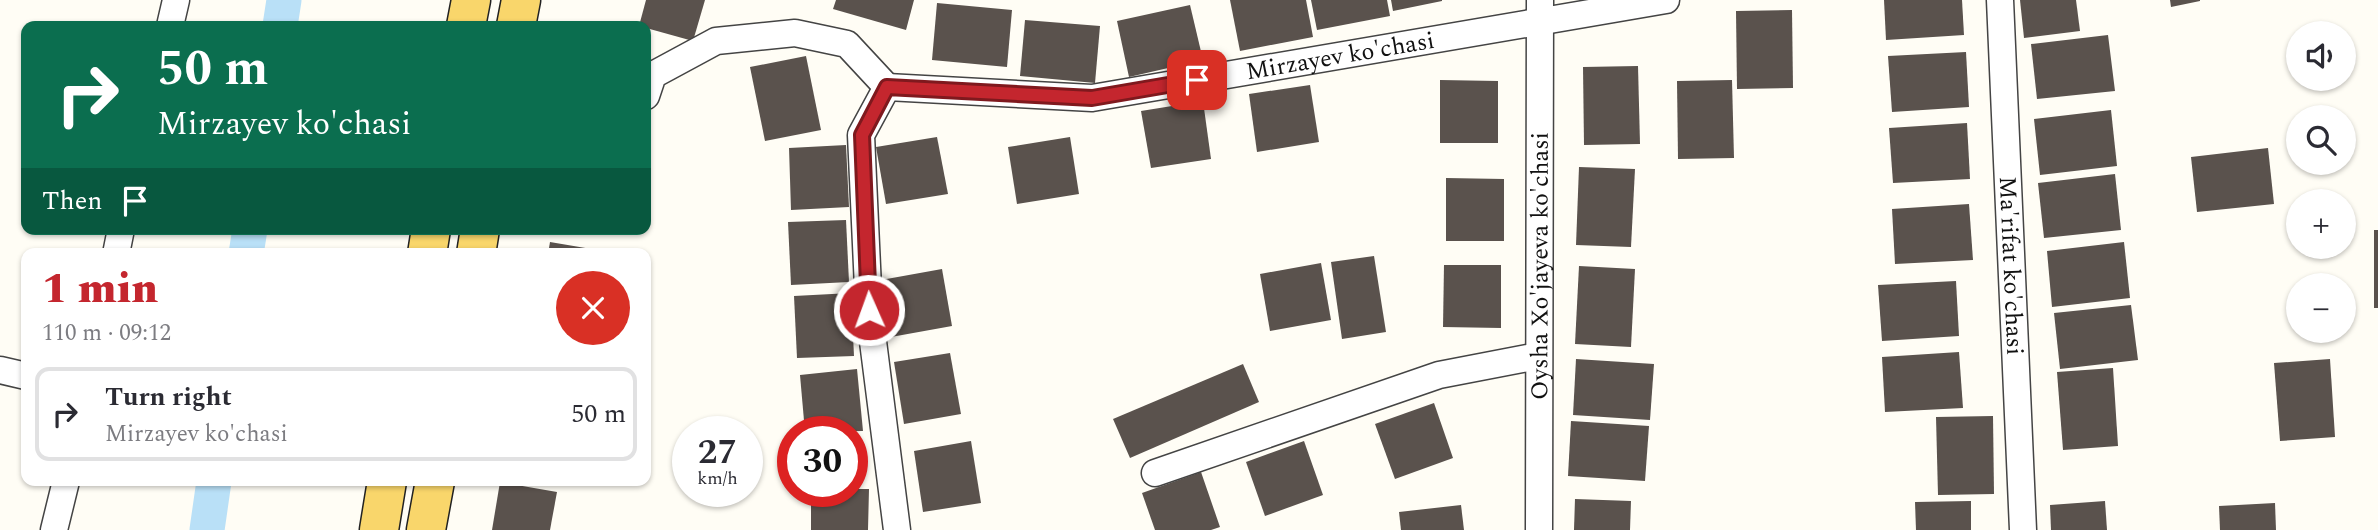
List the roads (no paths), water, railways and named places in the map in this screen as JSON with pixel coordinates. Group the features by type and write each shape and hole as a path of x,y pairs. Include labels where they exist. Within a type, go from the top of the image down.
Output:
{"main road":[{"path":"467,21 471,0"},
{"path":"517,21 521,0"},
{"path":"379,530 386,486"},
{"path":"426,530 434,486"}],"street":[{"path":"171,21 176,0"},
{"name":"Mirzayev ko'chasi","path":"887,87 1092,98 1539,11 1666,0"},
{"name":"Ma'rifat ko'chasi","path":"2000,0 2023,530"},
{"name":"Oysha Xo'jayeva ko'chasi","path":"1539,11 1539,530"},
{"path":"651,81 653,75 716,41 795,33 847,44 887,87 862,135 869,310 897,530"},
{"path":"1155,472 1438,375 1538,356"},
{"path":"0,370 21,375"},
{"path":"54,530 65,486"}],"waterway":[{"path":"281,21 284,0"},
{"path":"247,248 249,235"},
{"path":"207,530 213,486"}]}
